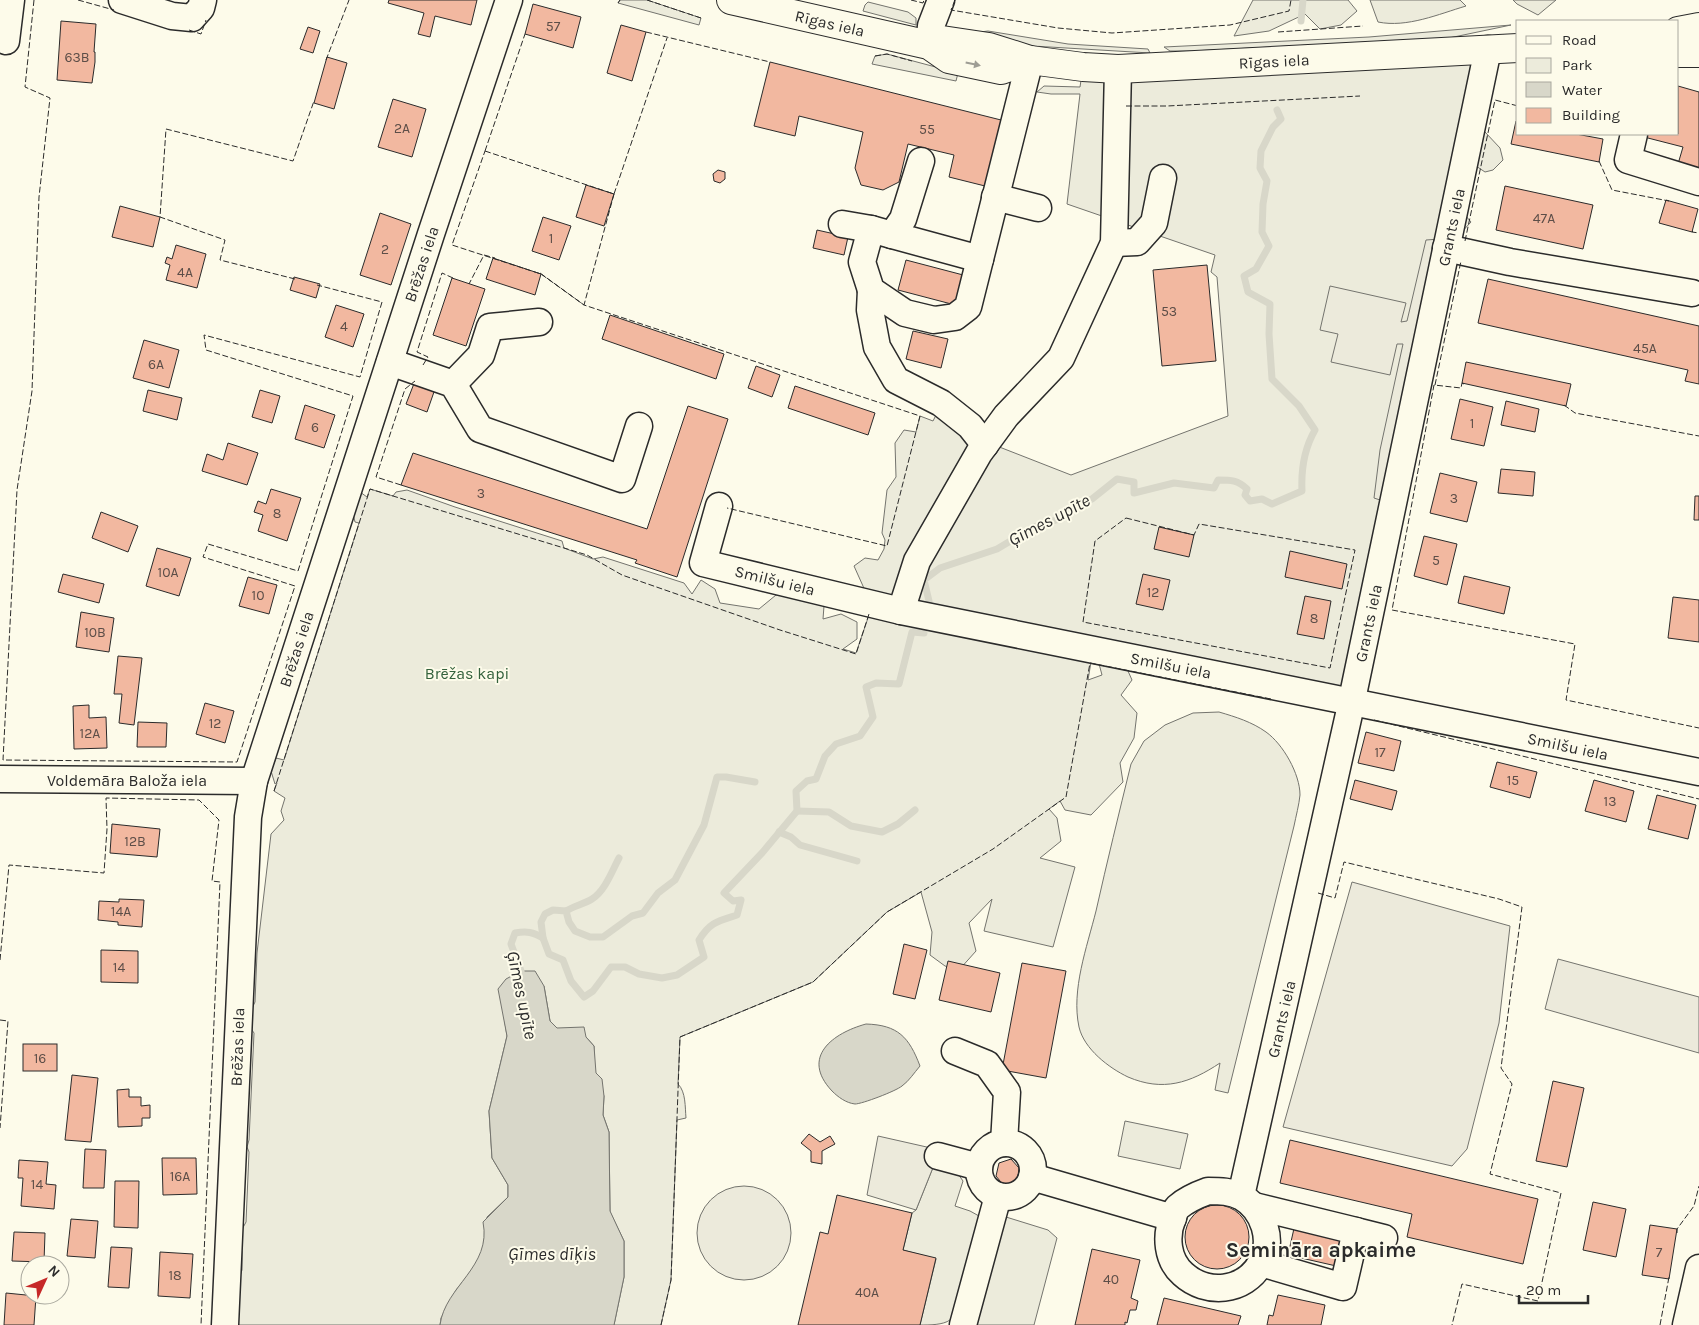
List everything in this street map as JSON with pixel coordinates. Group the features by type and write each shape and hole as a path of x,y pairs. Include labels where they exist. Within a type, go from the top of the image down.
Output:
{"main road":[{"name":"Rīgas iela","path":"731,0 929,46 949,60 1001,70 1030,60 1083,67 1118,69 1516,48"},
{"path":"1679,31 1699,28"},
{"path":"1679,53 1699,53"}],"street":[{"path":"6,41 11,0"},
{"path":"121,0 172,16 192,18 201,8 203,0"},
{"name":"Brēžas iela","path":"225,1325 248,817 254,781 430,234 508,0"},
{"path":"929,46 931,26 941,0"},
{"name":"Grants iela","path":"1247,1201 1488,49"},
{"path":"871,290 905,312 934,320 955,317 968,307 1030,60"},
{"path":"901,611 917,561 985,445 1006,416 1061,358 1114,243 1118,69"},
{"path":"1634,135 1628,160 1699,182"},
{"path":"921,161 904,219 882,232 862,262 871,290 870,310 877,347 896,380 942,403 970,426 985,445"},
{"path":"1114,243 1137,242 1154,223 1164,178"},
{"path":"996,197 1038,208"},
{"path":"842,224 882,232 980,260"},
{"path":"1446,248 1510,262 1692,293"},
{"path":"453,384 481,355 490,327 539,322"},
{"path":"390,362 453,384 480,429 622,479 639,426"},
{"name":"Smilšu iela","path":"719,506 703,563 901,611 1699,772"},
{"name":"Voldemāra Baloža iela","path":"0,779 254,781"},
{"path":"955,1051 987,1064 1007,1092 1004,1143"},
{"path":"1004,1143 1020,1147 1027,1153 1033,1168 1032,1177 1028,1185 1015,1195 1006,1197 998,1196 983,1184 979,1167 987,1150 995,1145 1004,1143"},
{"path":"938,1156 979,1167"},
{"path":"1032,1177 1173,1218"},
{"path":"1247,1201 1262,1218 1266,1233 1266,1249 1261,1263 1252,1276 1239,1284 1224,1289 1207,1288 1192,1282 1179,1271 1170,1256 1168,1239 1176,1208 1192,1197 1208,1191 1225,1191 1247,1201 1384,1238"},
{"path":"963,1325 998,1196"},
{"path":"1261,1263 1343,1287 1356,1231"},
{"path":"1686,1325 1699,1268"}],"green space":[{"path":"620,0 647,0 701,18 699,25 618,3"},
{"path":"1253,0 1348,0 1357,11 1341,25 1320,29 1305,14 1269,31 1234,36"},
{"path":"1370,0 1460,0 1466,6 1411,22 1389,23 1378,22"},
{"path":"1513,0 1556,0 1538,15"},
{"path":"868,2 908,12 916,18 916,25 863,11"},
{"path":"1511,25 1449,38 1192,51 1170,51 1164,47 1369,37"},
{"path":"988,31 1068,44 1148,49 1150,53 1016,45 980,32"},
{"name":"Brēžas kapi","path":"1488,49 1478,128 1485,132 1500,148 1503,160 1493,170 1485,172 1476,166 1472,190 1464,199 1465,215 1471,222 1457,237 1352,702 1093,650 1088,680 1102,675 1098,660 1124,662 1132,680 1121,695 1137,713 1134,738 1120,763 1123,782 1091,815 1065,810 1060,801 1049,809 1057,818 1061,841 1040,858 1075,867 1053,947 984,931 992,899 969,923 976,951 959,970 945,966 930,955 932,932 921,892 887,912 813,982 680,1037 678,1084 684,1095 686,1118 677,1120 671,1280 661,1325 614,1325 624,1277 624,1241 610,1212 609,1132 603,1115 604,1096 594,1076 594,1046 586,1037 562,1039 550,1021 544,986 504,1017 507,1036 489,1111 492,1158 508,1185 508,1197 487,1217 482,1258 456,1290 441,1318 440,1325 238,1325 236,1287 242,1270 242,1252 238,1237 246,1222 249,1152 247,1147 249,1140 254,1033 246,1021 255,1002 257,953 271,834 284,820 281,811 285,798 274,791 277,783 275,784 271,771 276,758 284,760 359,523 355,522 350,502 360,492 367,497 370,489 393,496 396,492 407,490 562,541 564,548 593,559 603,557 684,583 692,594 701,580 715,589 720,603 759,609 776,595 815,596 824,606 823,619 841,614 857,622 857,639 843,649 856,653 870,612 867,595 854,566 865,558 878,560 884,549 885,540 882,533 887,490 896,477 895,443 904,430 916,432 920,416 933,421 940,407 961,432 1071,475 1228,416 1217,277 1211,272 1215,255 1067,204 1080,94 1037,92 1044,86 1080,87 1083,67"},
{"path":"887,54 958,73 956,81 872,64 875,56"},
{"path":"1219,712 1261,728 1272,737 1294,769 1300,795 1228,1093 1215,1090 1220,1063 1198,1076 1176,1083 1153,1084 1128,1077 1105,1063 1086,1043 1079,1027 1077,1013 1078,984 1081,969 1131,764 1144,741 1165,725 1193,713"},
{"path":"1125,1121 1188,1134 1180,1169 1118,1156"},
{"path":"934,1165 956,1171 963,1181 955,1206 979,1216 967,1271 954,1314 950,1320 944,1323 920,1325 936,1259 903,1250 912,1213 916,1210"},
{"path":"1006,1217 1048,1230 1057,1238 1034,1325 973,1325"}],"shaded area":[{"path":"1440,239 1383,501 1374,498 1380,450 1403,344 1397,344 1390,375 1331,362 1338,334 1320,330 1330,286 1406,303 1401,322 1407,321 1426,240"},
{"path":"1352,882 1510,926 1499,1023 1467,1149 1452,1166 1283,1127"},
{"path":"1558,959 1699,997 1699,1053 1545,1009"},
{"path":"878,1136 940,1150 916,1210 867,1195"},
{"path":"744,1186 762,1189 777,1200 788,1215 791,1233 788,1251 777,1266 762,1277 744,1280 726,1277 711,1266 700,1251 697,1233 700,1215 711,1200 726,1189"}],"water":[{"name":"Ģīmes dīķis","path":"521,971 535,971 544,986 550,1021 557,1028 584,1027 586,1037 594,1046 596,1073 602,1079 604,1096 603,1115 609,1132 610,1211 624,1241 624,1277 614,1325 440,1325 450,1299 475,1264 481,1252 484,1238 483,1222 508,1197 508,1185 492,1158 489,1111 507,1036 498,989 506,979"},
{"path":"866,1024 886,1027 901,1034 907,1040 920,1066 907,1082 899,1088 871,1100 855,1104 842,1099 832,1091 823,1079 819,1067 820,1057 832,1040 842,1033"}],"building":[{"path":"389,0 477,0 471,25 435,16 430,37 418,34 424,13 388,3"},
{"path":"533,4 581,17 573,48 525,34"},
{"path":"61,21 96,24 95,62 92,83 57,80"},
{"path":"621,25 646,32 632,81 607,73"},
{"path":"308,27 320,31 313,53 300,49"},
{"path":"327,57 347,63 334,109 314,103"},
{"path":"770,62 1005,121 989,187 949,177 954,155 908,144 899,182 883,190 861,185 855,168 863,132 799,116 795,136 754,126"},
{"path":"1679,86 1699,92 1699,169 1678,164 1683,147 1644,137 1645,135 1679,135"},
{"path":"393,99 426,109 412,157 378,147"},
{"path":"1516,121 1516,135 1581,135 1603,139 1599,162 1511,144"},
{"path":"718,170 725,172 725,179 720,183 714,181 713,174"},
{"path":"586,185 614,194 604,226 576,217"},
{"path":"1505,186 1593,205 1583,249 1496,230"},
{"path":"1666,200 1698,209 1692,232 1659,223"},
{"path":"120,206 160,217 153,247 112,237"},
{"path":"380,213 411,224 391,285 360,275"},
{"path":"543,217 571,226 559,260 532,251"},
{"path":"817,230 848,237 844,255 813,248"},
{"path":"176,245 206,254 197,288 166,280 170,265 165,263 167,257 172,259"},
{"path":"493,258 541,274 535,295 486,279"},
{"path":"906,260 967,276 959,306 898,290"},
{"path":"1207,265 1216,361 1162,366 1153,270"},
{"path":"294,277 320,284 316,298 290,290"},
{"path":"452,278 485,289 466,346 433,335"},
{"path":"1488,279 1699,326 1699,384 1685,381 1688,370 1478,323"},
{"path":"336,305 364,314 353,347 325,337"},
{"path":"610,315 724,354 716,379 602,339"},
{"path":"913,331 948,339 941,368 906,359"},
{"path":"144,340 179,350 169,388 133,378"},
{"path":"1466,362 1571,384 1566,406 1462,383"},
{"path":"756,366 780,375 772,397 748,388"},
{"path":"415,381 435,389 427,412 406,404"},
{"path":"795,386 875,413 868,435 788,408"},
{"path":"148,390 182,398 177,420 143,411"},
{"path":"260,390 280,396 272,423 252,417"},
{"path":"1460,399 1493,407 1484,446 1451,439"},
{"path":"1506,401 1539,409 1535,432 1501,425"},
{"path":"305,405 335,415 324,448 295,439"},
{"path":"688,406 728,419 677,577 635,563 637,560 401,485 413,453 647,529"},
{"path":"228,443 258,453 247,485 202,471 207,454 223,460"},
{"path":"1501,469 1535,472 1533,496 1498,493"},
{"path":"1440,473 1477,482 1467,522 1430,513"},
{"path":"271,489 301,498 287,541 258,531 263,515 254,512 258,501 266,504"},
{"path":"1695,496 1699,496 1699,520 1694,520"},
{"path":"101,512 138,526 128,552 92,538"},
{"path":"1159,527 1194,535 1189,557 1154,549"},
{"path":"1424,536 1457,544 1447,585 1414,576"},
{"path":"157,548 191,558 179,596 146,586"},
{"path":"1290,551 1347,564 1342,589 1285,577"},
{"path":"63,574 104,584 99,603 58,592"},
{"path":"1143,574 1170,580 1163,610 1136,604"},
{"path":"1464,576 1510,587 1504,614 1458,603"},
{"path":"248,577 277,585 269,614 239,606"},
{"path":"1305,596 1331,601 1324,639 1297,634"},
{"path":"1673,597 1699,600 1699,642 1668,638"},
{"path":"81,612 114,618 109,652 76,647"},
{"path":"118,656 142,658 134,725 119,723 122,694 114,694"},
{"path":"205,703 234,711 225,743 196,734"},
{"path":"89,705 89,718 106,717 107,748 74,749 73,706"},
{"path":"138,722 167,723 166,747 137,747"},
{"path":"1366,732 1401,741 1394,771 1358,763"},
{"path":"1497,762 1537,772 1530,798 1490,787"},
{"path":"1355,780 1397,791 1392,810 1350,799"},
{"path":"1594,780 1634,791 1626,822 1585,811"},
{"path":"1657,795 1696,805 1688,839 1648,829"},
{"path":"112,824 160,829 157,857 110,853"},
{"path":"119,899 144,900 142,927 118,925 118,922 98,920 99,901 119,902"},
{"path":"904,944 927,950 915,999 893,994"},
{"path":"101,950 138,951 138,983 101,982"},
{"path":"948,961 1000,973 991,1012 939,1000"},
{"path":"1022,963 1066,971 1046,1078 1002,1070"},
{"path":"23,1044 57,1044 57,1071 23,1071"},
{"path":"72,1075 98,1078 91,1142 65,1140"},
{"path":"1553,1081 1584,1088 1567,1167 1536,1161"},
{"path":"129,1089 129,1097 141,1097 141,1106 150,1105 150,1118 142,1118 142,1126 118,1127 117,1090"},
{"path":"809,1134 820,1142 830,1136 835,1144 822,1151 822,1164 811,1162 811,1151 801,1143"},
{"path":"1290,1140 1538,1199 1523,1264 1407,1237 1412,1214 1280,1183"},
{"path":"85,1149 106,1150 104,1188 83,1188"},
{"path":"162,1158 196,1158 197,1194 163,1195"},
{"path":"1011,1159 1019,1168 1017,1183 1004,1186 996,1176 999,1163"},
{"path":"19,1160 48,1162 46,1184 56,1185 54,1209 21,1206 23,1178 18,1178"},
{"path":"115,1181 139,1181 138,1228 114,1227"},
{"path":"837,1195 912,1213 903,1250 936,1258 920,1325 798,1325 820,1232 828,1234"},
{"path":"1593,1202 1626,1209 1616,1257 1583,1250"},
{"path":"1211,1205 1223,1205 1240,1214 1247,1225 1249,1237 1247,1249 1240,1260 1223,1269 1211,1269 1199,1264 1190,1255 1185,1243 1185,1231 1190,1219 1199,1210"},
{"path":"71,1219 98,1221 95,1258 67,1255"},
{"path":"1295,1224 1351,1237 1345,1268 1288,1255"},
{"path":"1650,1225 1677,1229 1669,1279 1642,1275"},
{"path":"14,1232 45,1233 44,1255 20,1255 20,1261 12,1261"},
{"path":"111,1247 132,1248 129,1288 108,1287"},
{"path":"1092,1249 1140,1260 1131,1298 1138,1301 1136,1310 1130,1310 1125,1325 1075,1325"},
{"path":"160,1252 193,1254 190,1298 158,1296"},
{"path":"6,1293 20,1294 20,1305 35,1305 34,1325 4,1325"},
{"path":"1278,1295 1325,1305 1321,1325 1267,1325 1269,1315 1273,1316"},
{"path":"1164,1298 1241,1316 1238,1325 1157,1325"}],"waterway":[{"name":"Ģīmes upīte","path":"1301,21 1303,0"},
{"name":"Ģīmes upīte","path":"929,601 924,580 940,568 997,549 1034,527 1056,520 1072,507 1092,499 1117,479 1134,482 1134,493 1174,483 1214,488 1218,480 1231,480 1247,489 1245,495 1250,501 1262,499 1272,504 1302,491 1304,460 1315,430 1299,406 1272,379 1269,334 1270,304 1248,292 1244,276 1256,269 1269,246 1262,232 1263,204 1267,181 1260,168 1261,151 1273,127 1281,119 1277,110"},
{"name":"Ģīmes upīte","path":"522,980 521,971 511,944 515,933 519,932 530,932 543,938 549,954 563,960 571,981 584,997 593,991 611,967 625,967 639,974 662,978 677,975 704,957 699,940 703,934 715,923 737,915 741,900 733,901 724,893 762,853 797,811 796,791 807,781 816,779 825,756 836,744 860,736 873,717 866,687 876,683 899,684 912,632 924,633"},
{"path":"543,938 541,922 545,914 553,910 566,911 569,922 575,931 590,937 603,937 632,916 643,913 658,893 675,880 704,825 717,777 755,782"},
{"path":"797,811 829,812 851,826 882,832 898,824 915,810"},
{"path":"779,832 791,837 800,845 857,861"},
{"path":"566,911 589,901 597,895 608,880 619,858"}],"fence":[{"path":"34,0 25,87 50,98 39,197 32,391 17,490 3,760 237,762 295,586 203,557 208,544 298,571 353,396 206,350 204,335 360,377 382,302 317,285"},
{"path":"78,0 114,10"},
{"path":"326,60 349,0"},
{"path":"647,0 701,18"},
{"path":"911,0 923,3 924,0"},
{"path":"955,0 951,10 1058,28 1112,33 1230,25 1289,11 1291,0"},
{"path":"189,30 201,34 206,20"},
{"path":"1278,32 1363,26"},
{"path":"646,32 770,62"},
{"path":"485,151 525,34"},
{"path":"614,194 667,38"},
{"path":"875,56 887,54 912,61"},
{"path":"1126,106 1167,106 1360,96"},
{"path":"1465,241 1495,100 1516,105"},
{"path":"295,279 220,260 225,240 160,217 166,129 293,161 314,101"},
{"path":"485,151 614,194 584,305 541,274 452,245 485,151"},
{"path":"1599,161 1612,190 1669,201"},
{"path":"1693,231 1699,233"},
{"path":"468,283 484,255 495,258"},
{"path":"1435,385 1461,261"},
{"path":"423,365 428,357 417,352 442,273 453,278"},
{"path":"540,273 584,305 920,416 887,546 727,508"},
{"path":"401,485 376,477 405,389 415,381"},
{"path":"1464,384 1462,383 1461,388 1434,385 1392,610 1575,644 1566,700 1699,728"},
{"path":"1564,405 1575,413 1699,436"},
{"path":"274,791 370,489 587,555 622,575 780,630 856,654 869,614"},
{"path":"1126,518 1194,535 1199,524 1355,550 1330,668 1083,622 1095,541 1126,518"},
{"path":"661,1325 671,1280 680,1037 813,982 887,912 993,849 1066,797 1090,663 1271,699"},
{"path":"1374,720 1699,799"},
{"path":"0,960 9,865 104,873 107,829 106,798 199,800 219,820 212,881 220,882 201,1325"},
{"path":"1318,893 1335,898 1344,862 1499,899 1522,907 1501,1068 1512,1084 1490,1174 1561,1193 1538,1301 1462,1284 1452,1325"},
{"path":"0,1020 8,1021 0,1128"},
{"path":"1677,1233 1677,1229 1694,1206 1699,1186"},
{"path":"1660,1325 1669,1277"}],"district":[{"name":"Semināra apkaime","path":"1321,1250"}]}
